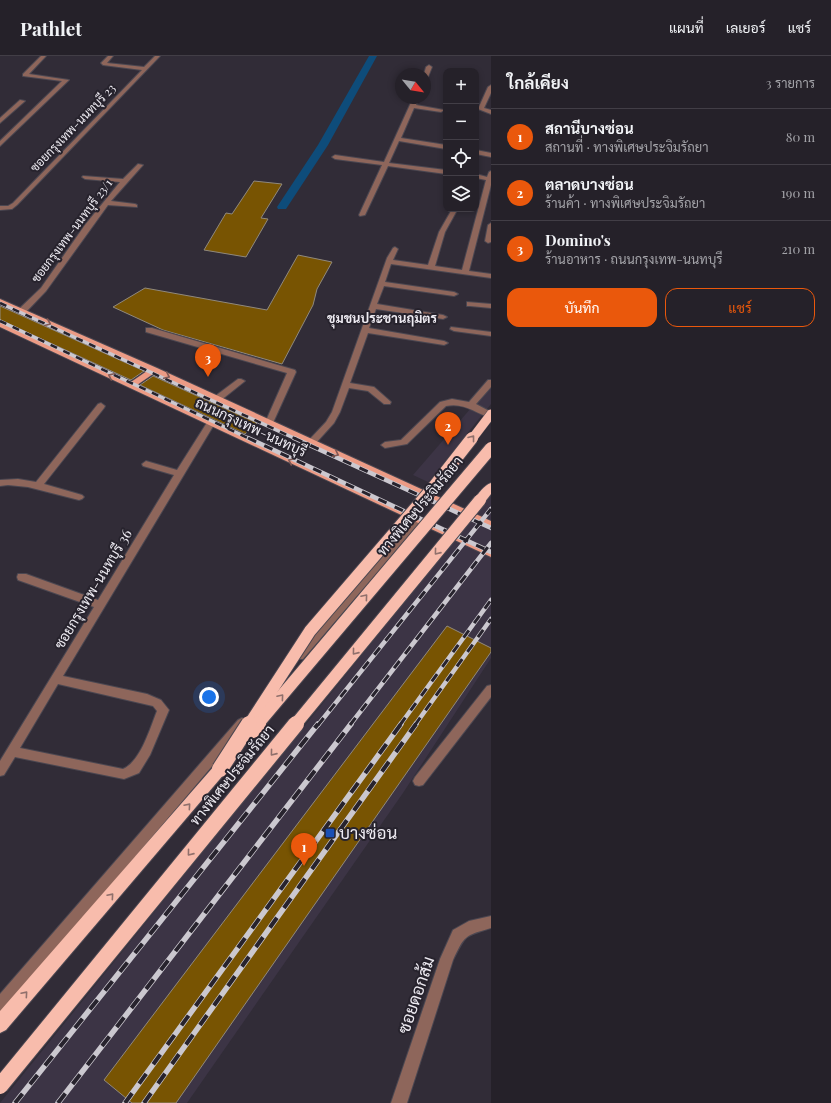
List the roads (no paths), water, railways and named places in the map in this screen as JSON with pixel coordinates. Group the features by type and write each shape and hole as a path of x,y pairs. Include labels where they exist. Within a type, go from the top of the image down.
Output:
{"highway":[{"path":"220,769 310,631 432,489 491,414"},
{"name":"ทางพิเศษประจิมรัถยา","path":"0,1024 220,769 491,448"},
{"name":"ทางพิเศษประจิมรัถยา","path":"0,1086 491,486"}],"main road":[{"name":"ถนนกรุงเทพ-นนทบุรี","path":"0,301 312,442 491,525"},
{"name":"ถนนกรุงเทพ-นนทบุรี","path":"0,324 491,554"},
{"path":"132,385 154,370"},
{"path":"420,522 441,503 491,451"}],"street":[{"path":"0,144 66,80 25,75 44,56"},
{"path":"111,56 104,63 145,69"},
{"name":"ซอยกรุงเทพ-นนทบุรี 23","path":"0,208 10,208 15,204 158,56"},
{"path":"491,87 481,109 491,112"},
{"path":"0,121 22,101"},
{"path":"362,215 413,106 441,110"},
{"path":"398,139 443,146"},
{"path":"479,153 491,155"},
{"path":"335,157 443,172"},
{"name":"ซอยกรุงเทพ-นนทบุรี 23/1","path":"22,311 41,291 124,181 140,165"},
{"path":"465,272 475,239 490,176 479,176"},
{"path":"85,177 124,181"},
{"path":"107,203 135,206"},
{"path":"432,268 442,232 453,212"},
{"path":"475,239 489,241 491,225"},
{"path":"312,442 330,422 346,385 382,284 388,262 395,249"},
{"path":"388,262 491,276"},
{"path":"382,284 454,294"},
{"path":"470,304 491,306"},
{"path":"374,306 443,317"},
{"path":"454,329 491,334"},
{"path":"149,330 292,372 270,423"},
{"path":"366,330 444,343"},
{"path":"217,399 241,381"},
{"path":"471,405 491,382"},
{"path":"346,385 371,389 387,402"},
{"path":"385,445 404,442 443,404 452,402 471,405 491,414"},
{"path":"37,487 101,406"},
{"name":"ซอยกรุงเทพ-นนทบุรี 36","path":"0,771 211,423"},
{"path":"146,464 179,474"},
{"path":"0,483 13,482 79,497"},
{"path":"0,1005 152,830 352,594 420,522"},
{"path":"22,577 100,604"},
{"path":"12,751 124,774 135,769 144,755 163,710 157,703 147,699 55,678"},
{"path":"419,781 491,689"},
{"name":"ซอยดอกส้ม","path":"399,1103 447,959 458,935 469,928 491,922"}],"waterway":[{"path":"282,207 323,145 373,56"}],"railway":[{"path":"0,303 296,439"},
{"path":"0,321 250,439"},
{"path":"248,438 466,540"},
{"path":"294,438 480,523"},
{"path":"480,523 491,509"},
{"path":"466,540 480,523"},
{"path":"480,523 491,528"},
{"path":"318,725 466,540"},
{"path":"466,540 486,550"},
{"path":"486,550 491,543"},
{"path":"350,725 486,550"},
{"path":"486,550 491,552"},
{"path":"400,725 491,600"},
{"path":"415,725 491,619"},
{"path":"15,1103 318,724"},
{"path":"58,1103 351,724"},
{"path":"125,1103 401,724"},
{"path":"144,1103 416,724"}],"place":[{"name":"Domino's","path":"208,377"},
{"name":"ตลาดบางซ่อน","path":"448,445"},
{"name":"บางซ่อน","path":"330,833"},
{"name":"สถานีบางซ่อน","path":"304,866"}],"district":[{"name":"ชุมชนประชานฤมิตร","path":"382,318"}]}
